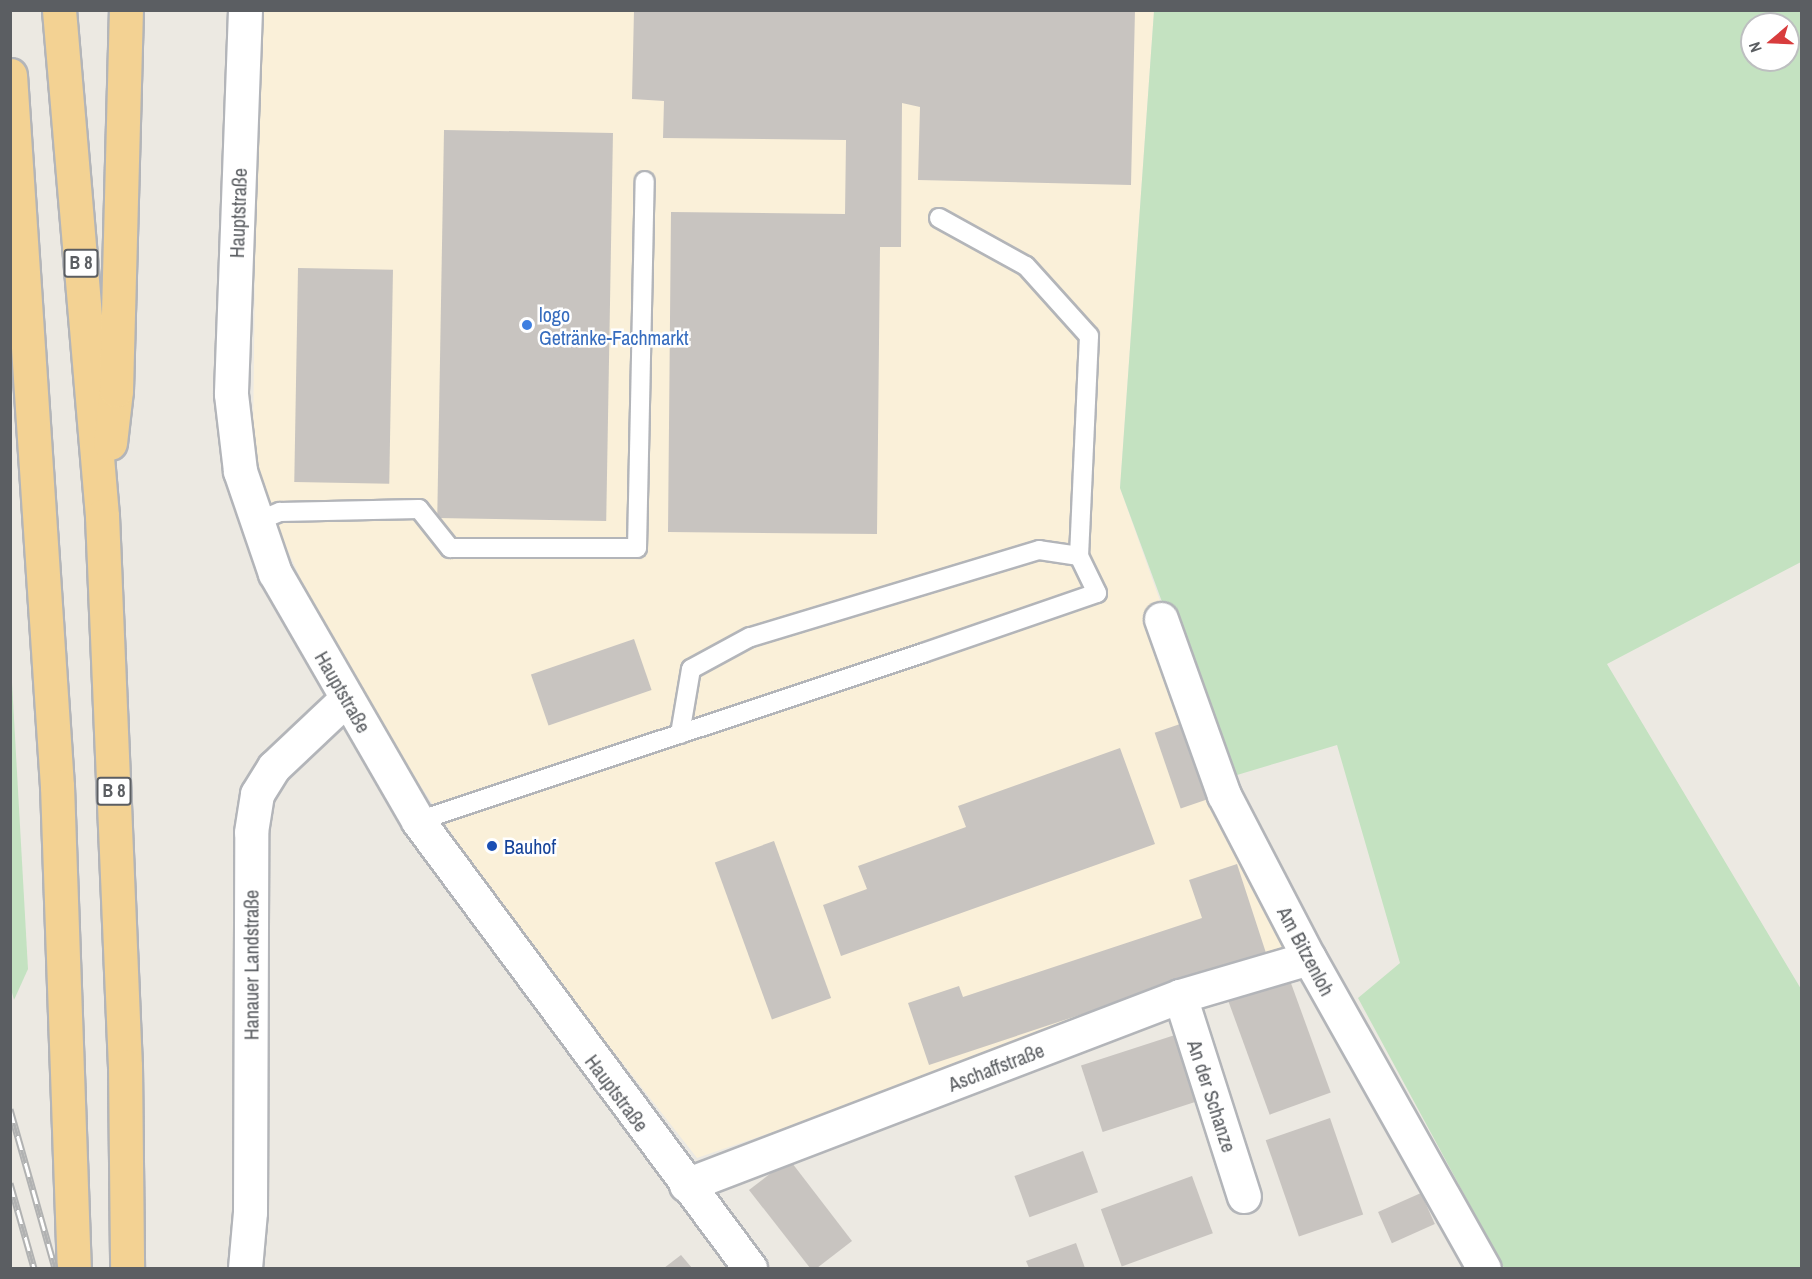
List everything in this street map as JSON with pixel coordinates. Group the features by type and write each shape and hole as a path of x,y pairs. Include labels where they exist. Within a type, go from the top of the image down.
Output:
{"highway":[{"name":"B 8","path":"59,10 102,516 125,1066 127,1269"},
{"path":"102,516 116,390 126,10"},
{"path":"10,75 24,247 66,1007 74,1269"},
{"path":"10,169 24,247"}],"street":[{"name":"Hauptstraße","path":"244,10 231,394 240,471 275,573 418,821 750,1269"},
{"name":"Am Bitzenloh","path":"1161,619 1224,795 1309,958 1484,1269"},
{"name":"Hanauer Landstraße","path":"245,1269 251,1158 251,832 256,803 274,767 347,698"},
{"name":"Aschaffstraße","path":"686,1185 1180,996 1309,958"},
{"name":"An der Schanze","path":"1180,996 1244,1196"}],"lane":[{"path":"256,522 280,512 419,508 450,548 637,548 645,181"},
{"path":"418,821 1097,593 1078,556 1089,336 1026,266 939,218"},
{"path":"680,734 691,669 750,637 1039,550 1078,556"}],"shaded area":[{"path":"258,11 1154,11 1120,488 1286,956 697,1158 500,907 395,747 303,584 267,505 253,437"}],"green space":[{"path":"1154,11 1801,11 1801,562 1607,664 1801,989 1801,1268 1504,1268 1358,998 1400,963 1337,745 1227,778 1120,488"},
{"path":"10,647 28,969 14,1000 10,985"}],"building":[{"path":"634,10 1135,10 1131,185 918,180 920,107 902,103 901,247 880,247 877,534 668,532 671,212 845,214 846,140 663,138 664,101 632,99"},
{"name":"logo Getränke-Fachmarkt","path":"444,130 613,133 606,521 437,518"},
{"path":"298,268 393,270 389,484 294,482"},
{"path":"634,639 652,690 549,726 531,674"},
{"path":"1183,723 1209,799 1181,808 1155,733"},
{"path":"1120,748 1155,844 841,956 823,905 867,889 858,866 966,827 958,806"},
{"path":"774,841 831,998 772,1019 715,863"},
{"path":"1237,864 1266,953 929,1065 908,1003 959,986 963,997 1202,918 1189,880"},
{"path":"1288,975 1331,1092 1270,1115 1227,997"},
{"path":"1178,1034 1200,1101 1103,1132 1081,1066"},
{"path":"1330,1118 1363,1214 1299,1237 1266,1140"},
{"path":"1083,1151 1098,1192 1029,1217 1014,1176"},
{"path":"789,1159 852,1241 817,1268 810,1268 749,1190"},
{"path":"1192,1176 1213,1233 1122,1266 1101,1209"},
{"path":"1421,1193 1435,1224 1392,1243 1378,1212"},
{"path":"1076,1243 1085,1268 1029,1268 1026,1261"},
{"path":"681,1255 692,1268 664,1268"}],"railway":[{"path":"10,1109 55,1268"},
{"path":"10,1183 34,1268"}],"place":[{"name":"logo Getränke-Fachmarkt","path":"527,325"},
{"name":"Bauhof","path":"492,846"}]}
